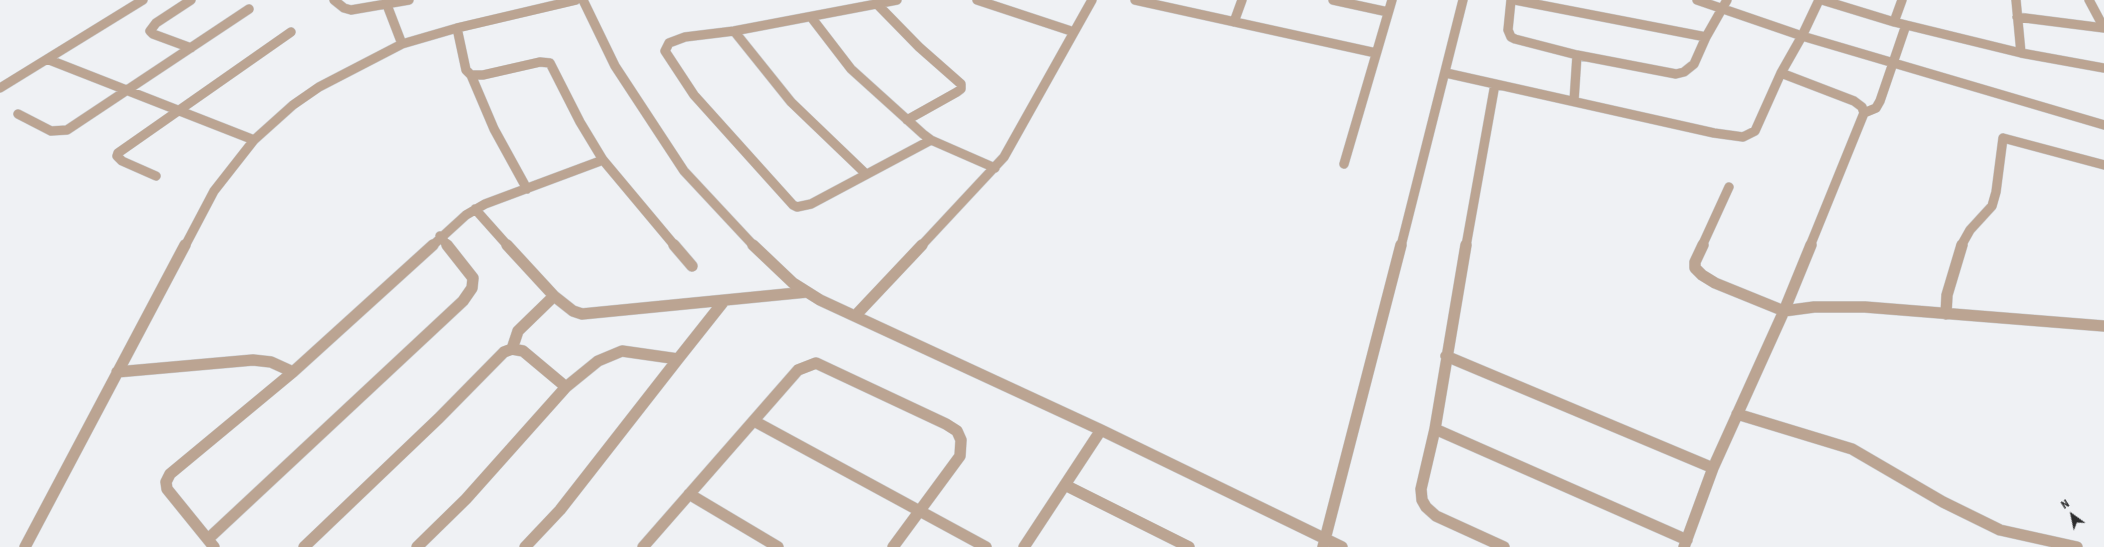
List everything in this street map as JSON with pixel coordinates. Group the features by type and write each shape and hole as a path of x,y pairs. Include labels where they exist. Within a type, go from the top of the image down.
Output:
{"street":[{"path":"0,88 143,0"},
{"path":"191,0 156,23 150,31 153,34 191,48"},
{"path":"334,0 344,8 351,10 409,0"},
{"path":"25,547 214,191 254,140 293,105 319,87 348,70 402,44 457,28 576,0"},
{"path":"583,0 615,66 684,171 746,238 793,283 807,292 855,316 1101,430 1324,543 1342,547"},
{"path":"897,0 734,31 686,37 669,43 665,50 694,95 793,205 797,207 811,204 931,140"},
{"path":"977,0 1074,32"},
{"path":"855,316 1004,157 1092,0"},
{"path":"1135,0 1166,3 1234,22 1376,53"},
{"path":"1234,22 1242,0"},
{"path":"1333,0 1388,12"},
{"path":"1344,164 1392,0"},
{"path":"1324,543 1446,73 1463,0"},
{"path":"1511,0 1508,25 1509,34 1511,37 1527,44 1577,56 1679,74 1694,64 1706,37 1727,0"},
{"path":"1515,0 1706,37"},
{"path":"1697,0 1802,36 1893,64 2104,125"},
{"path":"1446,73 1714,133 1743,136 1755,131 1781,73 1820,0 1894,22 2021,53 2104,68"},
{"path":"1894,22 1902,0"},
{"path":"2016,0 2021,53"},
{"path":"2089,0 2104,28"},
{"path":"878,4 919,47 961,84 961,89 957,92 907,120"},
{"path":"387,5 402,44"},
{"path":"18,114 51,131 62,131 75,126 249,9"},
{"path":"811,17 851,69 931,140 995,168"},
{"path":"2017,17 2104,28"},
{"path":"1864,113 1876,108 1887,83 1906,25"},
{"path":"457,28 466,70 471,75 494,129 527,188"},
{"path":"734,31 791,102 866,174"},
{"path":"156,176 122,162 118,159 118,153 291,32"},
{"path":"1574,101 1577,56"},
{"path":"47,59 254,140"},
{"path":"471,75 483,75 540,62 550,62 580,122 603,160 692,266"},
{"path":"1435,429 1686,544 1713,468 1784,311 1864,113 1862,106 1854,101 1781,73"},
{"path":"1495,84 1446,356 1435,429 1420,489 1422,500 1426,507 1436,516 1504,547"},
{"path":"1946,314 1947,295 1959,250 1970,230 1992,206 1996,192 2003,138 2104,165"},
{"path":"440,236 473,278 472,288 467,295 211,543 167,489 167,479 293,372 440,236 475,209 603,160"},
{"path":"1729,187 1695,262 1695,268 1702,275 1715,282 1784,311 1834,306 2104,326"},
{"path":"475,209 564,307 582,314 807,292"},
{"path":"512,349 518,331 554,296"},
{"path":"525,547 560,510 724,301"},
{"path":"304,547 439,418 504,352 512,349 523,351 566,387"},
{"path":"417,547 466,499 566,387 598,361 622,351 678,360"},
{"path":"1446,356 1713,468"},
{"path":"117,372 253,360 272,362 293,372"},
{"path":"643,547 798,370 816,363 946,424 956,431 961,440 960,456 893,547"},
{"path":"1737,414 1839,444 1943,502 2000,530 2077,547"},
{"path":"754,420 921,510 986,547"},
{"path":"1024,547 1101,430"},
{"path":"1065,485 1189,547"},
{"path":"689,494 778,547"}]}
